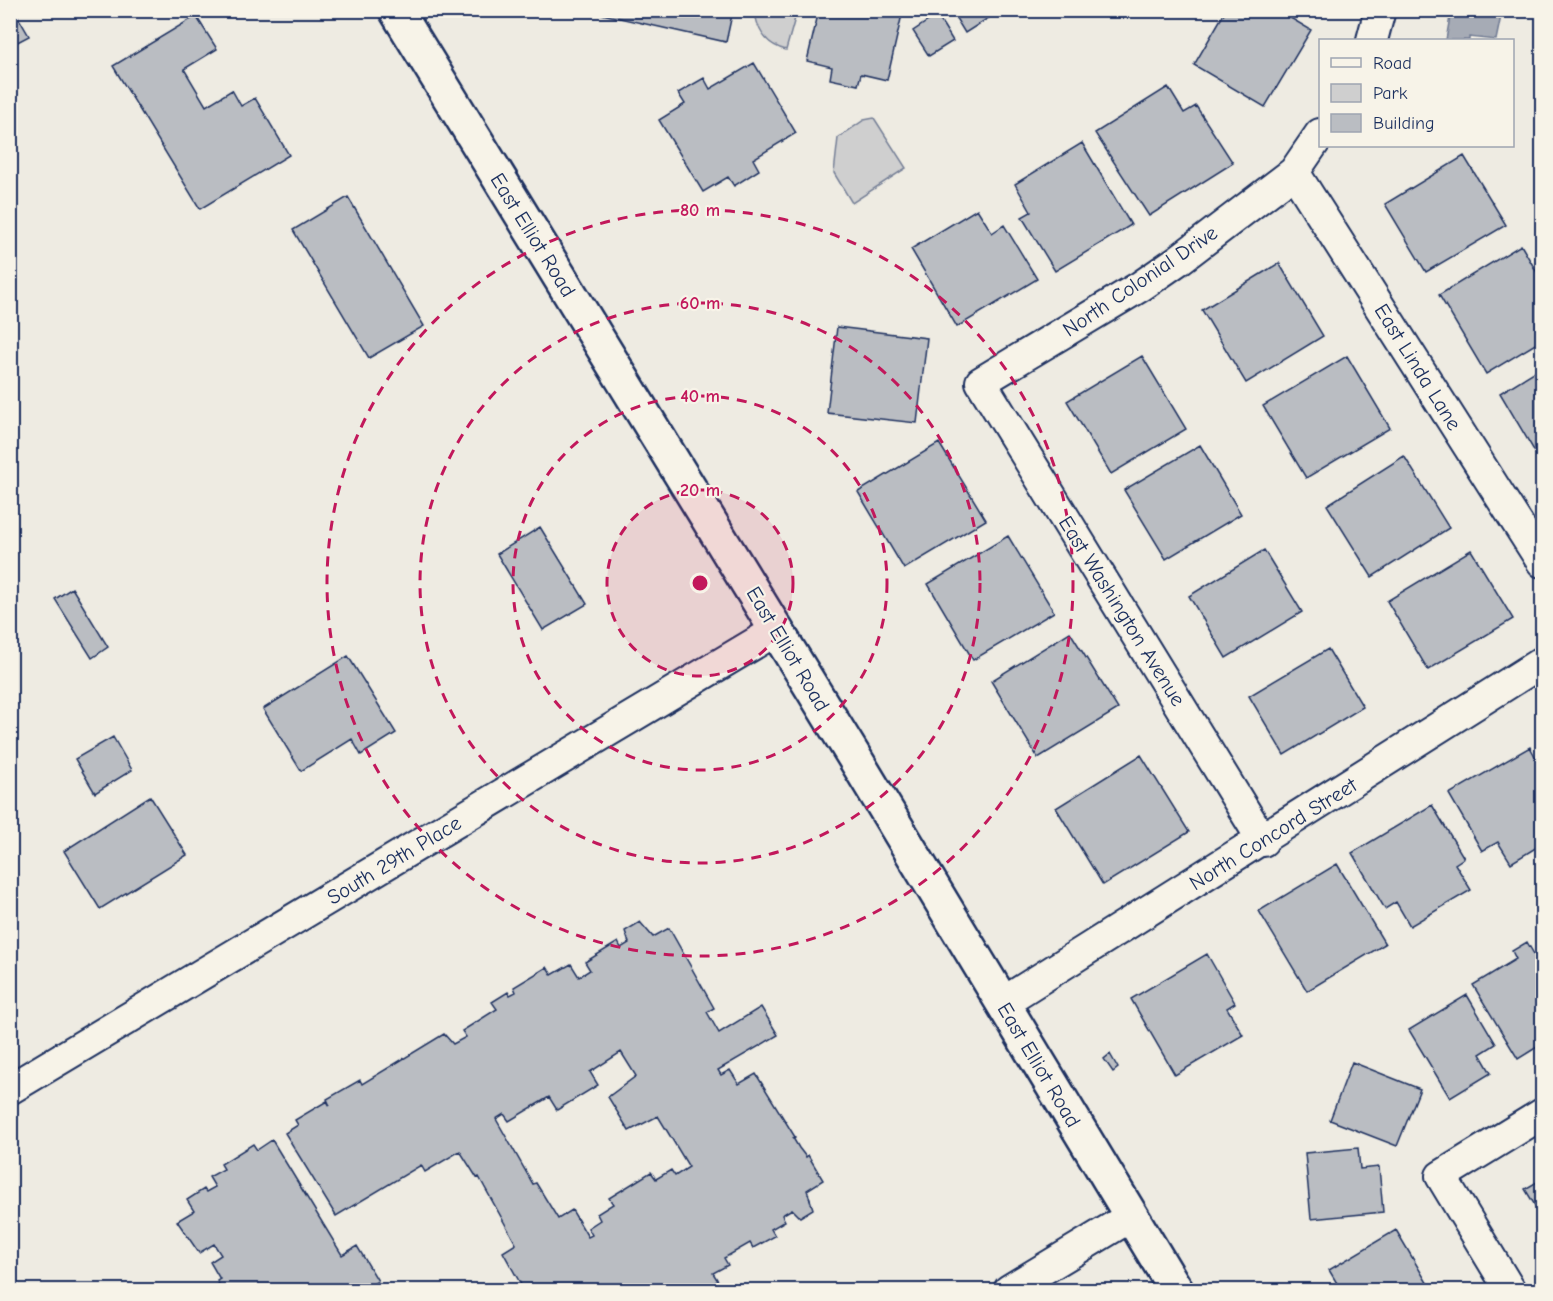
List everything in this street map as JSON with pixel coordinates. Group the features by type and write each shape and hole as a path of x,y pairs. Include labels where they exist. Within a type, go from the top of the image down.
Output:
{"main road":[{"name":"East Elliot Road","path":"396,10 777,630 1176,1290"}],"street":[{"path":"1372,39 1380,10"},
{"name":"North Colonial Drive","path":"981,382 1140,286 1294,172 1319,135"},
{"name":"East Linda Lane","path":"1294,172 1542,562"},
{"name":"East Washington Avenue","path":"981,382 1263,841"},
{"name":"South 29th Place","path":"10,1089 777,630"},
{"name":"North Concord Street","path":"1002,1003 1263,841 1542,662"},
{"path":"1510,1290 1441,1176 1542,1114"},
{"path":"1009,1290 1130,1217"}],"green space":[{"path":"755,11 797,11 786,50 773,45 764,36 758,25"},
{"path":"874,118 906,168 852,203 834,173 838,138 864,120"}],"shaded area":[{"path":"1451,11 1474,11 1501,16 1496,39 1469,37 1469,39 1446,39"}],"building":[{"path":"10,10 14,10 29,36 10,46"},
{"path":"597,10 733,10 726,42 597,13"},
{"path":"819,10 903,10 887,80 861,74 858,85 830,79 832,67 807,61"},
{"path":"951,10 985,10 990,17 965,33"},
{"path":"1226,10 1277,10 1311,30 1265,107 1194,65"},
{"path":"937,15 953,41 929,56 913,31"},
{"path":"196,16 217,49 184,69 206,106 232,90 241,106 255,98 289,155 200,209 113,66"},
{"path":"754,63 796,133 753,159 759,170 734,186 728,177 703,192 659,120 685,104 678,93 704,78 710,89"},
{"path":"1168,87 1184,113 1196,106 1233,163 1149,216 1095,133"},
{"path":"1082,143 1131,225 1055,271 1022,217 1031,212 1015,184"},
{"path":"1464,156 1506,225 1426,272 1385,204"},
{"path":"348,197 424,326 369,358 293,230"},
{"path":"977,209 992,233 1004,225 1037,279 957,327 911,249"},
{"path":"1521,245 1542,281 1542,340 1486,374 1439,295"},
{"path":"1279,263 1323,336 1246,383 1202,310"},
{"path":"837,327 927,338 917,423 827,413"},
{"path":"1142,356 1186,429 1111,474 1067,401"},
{"path":"1347,356 1390,428 1306,478 1263,406"},
{"path":"1542,367 1542,464 1500,393"},
{"path":"939,443 986,520 904,569 858,492"},
{"path":"1200,445 1241,514 1166,559 1124,490"},
{"path":"1404,456 1449,528 1372,577 1327,505"},
{"path":"540,527 587,604 543,630 497,554"},
{"path":"1008,536 1054,612 973,660 928,584"},
{"path":"1264,550 1302,612 1226,658 1189,596"},
{"path":"1471,550 1513,619 1428,670 1387,601"},
{"path":"72,588 108,647 92,658 55,599"},
{"path":"1070,632 1118,709 1038,758 991,681"},
{"path":"1328,649 1363,707 1284,755 1249,696"},
{"path":"348,656 396,733 361,755 352,739 301,771 263,709"},
{"path":"113,737 132,770 95,793 75,759"},
{"path":"1530,747 1542,769 1542,844 1511,863 1498,842 1482,851 1449,794"},
{"path":"1141,755 1189,832 1103,885 1056,808"},
{"path":"150,796 187,855 100,909 64,851"},
{"path":"1432,805 1464,858 1455,864 1471,890 1410,926 1396,902 1385,909 1352,853"},
{"path":"1337,864 1385,944 1307,991 1259,911"},
{"path":"640,922 653,937 669,928 714,1008 707,1012 719,1033 761,1007 778,1035 718,1070 721,1075 730,1070 739,1084 756,1074 795,1137 793,1138 799,1148 806,1157 808,1155 823,1180 807,1190 813,1209 800,1217 792,1209 782,1215 785,1221 771,1229 775,1236 753,1248 750,1243 724,1258 728,1265 713,1273 718,1281 701,1290 697,1288 693,1290 524,1290 503,1252 516,1244 479,1177 477,1178 460,1151 425,1172 421,1165 336,1216 285,1133 298,1125 295,1120 327,1101 330,1106 327,1099 360,1080 362,1084 444,1034 453,1044 466,1037 462,1031 497,1009 492,1002 508,992 510,995 516,992 514,987 547,967 552,975 571,964 579,977 590,970 585,962 618,942 621,948 629,943 625,931","holes":["621,1052 636,1076 608,1097 629,1131 658,1116 689,1167 675,1176 671,1170 656,1179 651,1172 609,1198 613,1204 597,1214 600,1220 588,1228 592,1235 588,1237 572,1210 558,1219 536,1183 533,1184 496,1119 504,1114 509,1121 549,1097 557,1110 598,1085 590,1072"]},
{"path":"1527,942 1542,968 1542,1044 1518,1059 1473,985 1516,959 1512,951"},
{"path":"1207,954 1235,1003 1227,1008 1243,1035 1175,1075 1131,999"},
{"path":"1467,995 1496,1044 1480,1054 1491,1073 1450,1098 1409,1030"},
{"path":"1110,1054 1118,1068 1113,1072 1104,1059"},
{"path":"1352,1062 1420,1089 1397,1146 1330,1120"},
{"path":"272,1140 342,1255 357,1246 378,1281 363,1290 222,1290 217,1281 220,1279 210,1262 221,1255 214,1244 199,1253 177,1221 194,1211 187,1200 204,1189 206,1192 215,1187 209,1177 224,1169 221,1164 253,1144 257,1150"},
{"path":"1358,1148 1360,1169 1379,1167 1383,1212 1311,1219 1305,1153"},
{"path":"1542,1179 1542,1217 1525,1189"},
{"path":"1396,1230 1429,1286 1421,1290 1341,1290 1329,1270"}]}
